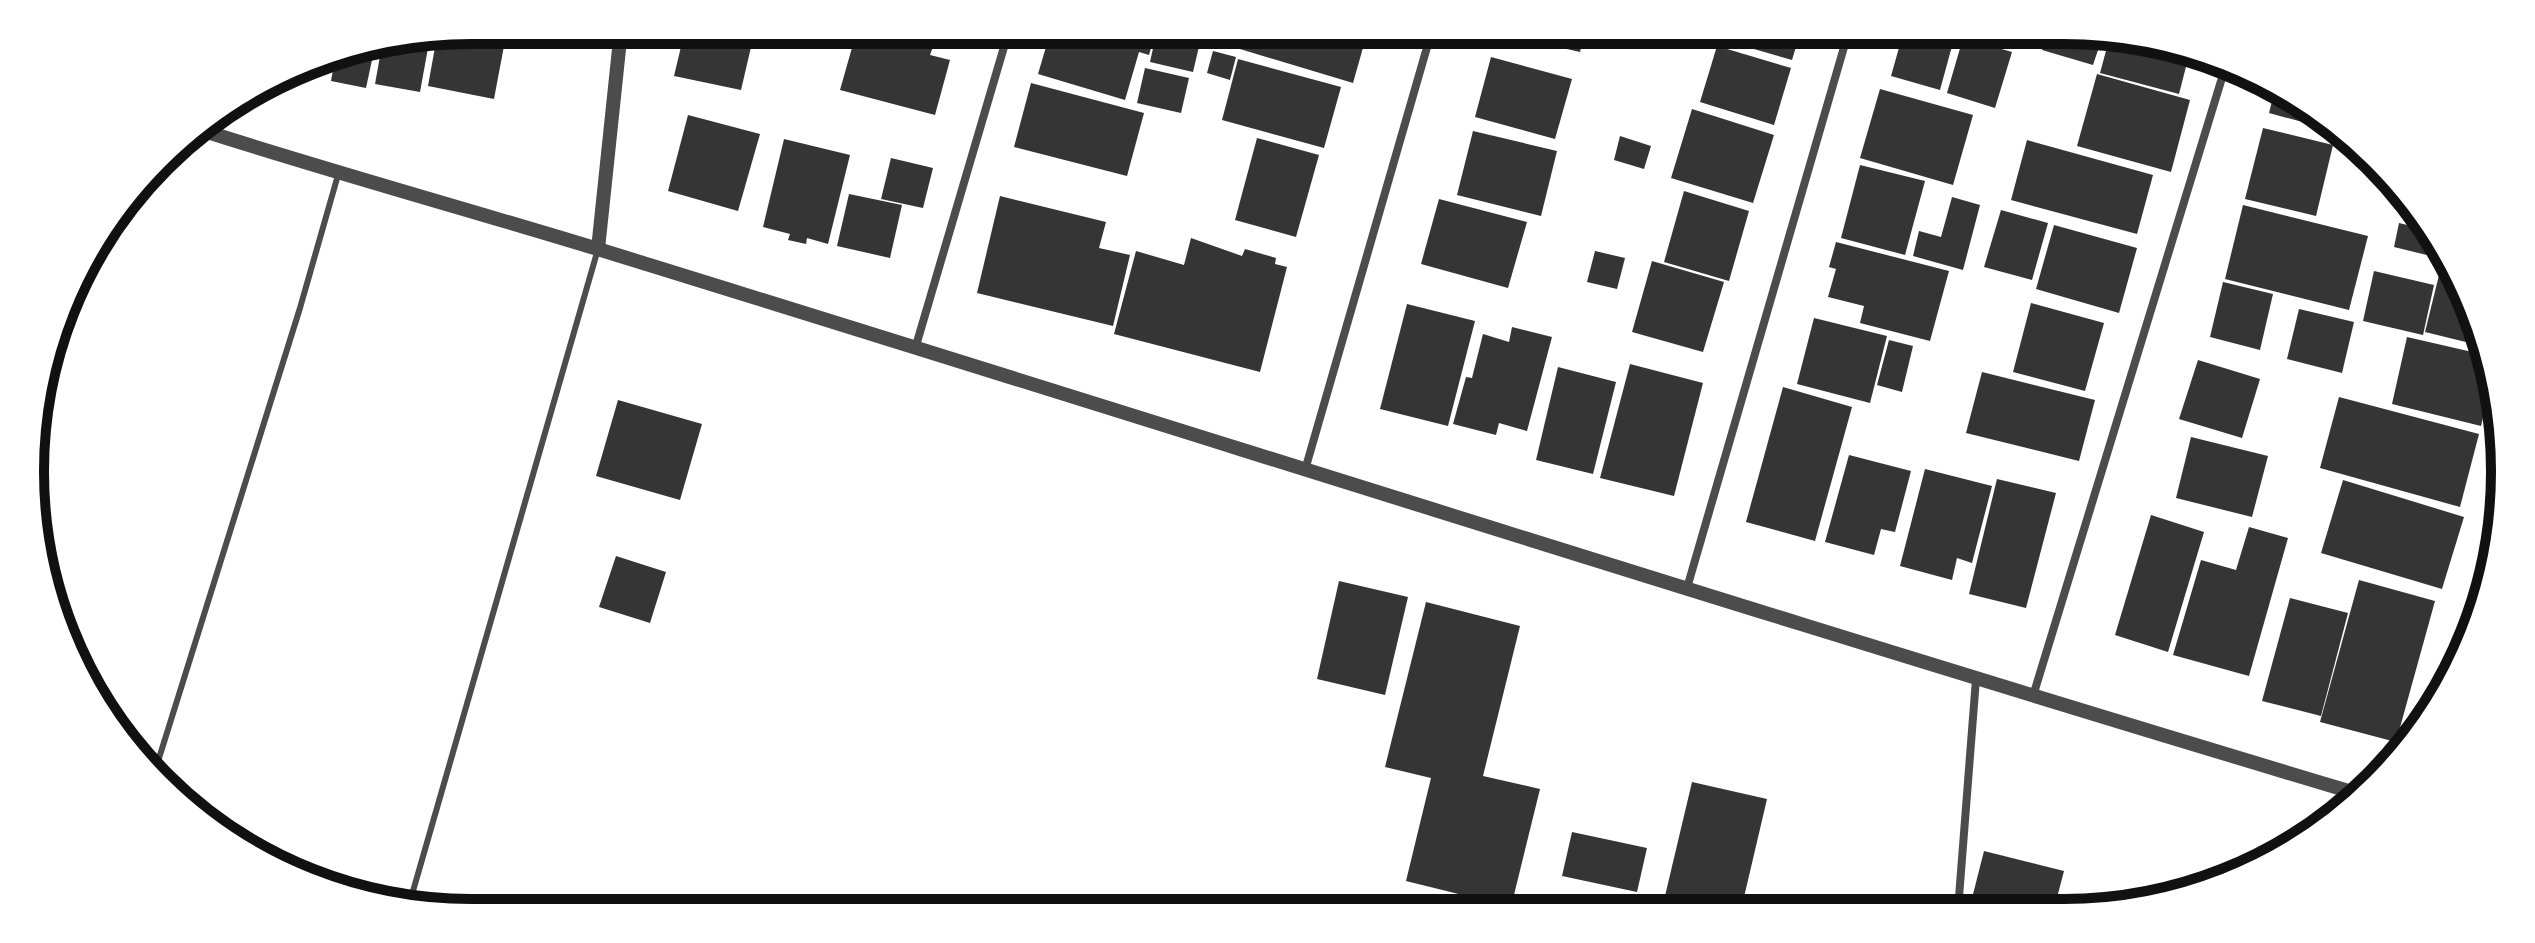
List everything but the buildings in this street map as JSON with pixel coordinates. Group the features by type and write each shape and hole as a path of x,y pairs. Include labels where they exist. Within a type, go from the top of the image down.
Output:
{"street":[{"path":"598,249 620,44"},
{"path":"914,350 1005,44"},
{"path":"1305,470 1428,44"},
{"path":"1687,588 1845,44"},
{"path":"2032,697 2223,75"},
{"path":"210,133 338,175 598,249 2032,697 2348,791"},
{"path":"1959,899 1976,679"}],"lane":[{"path":"158,762 296,323 338,175"},
{"path":"412,894 598,249"}]}
